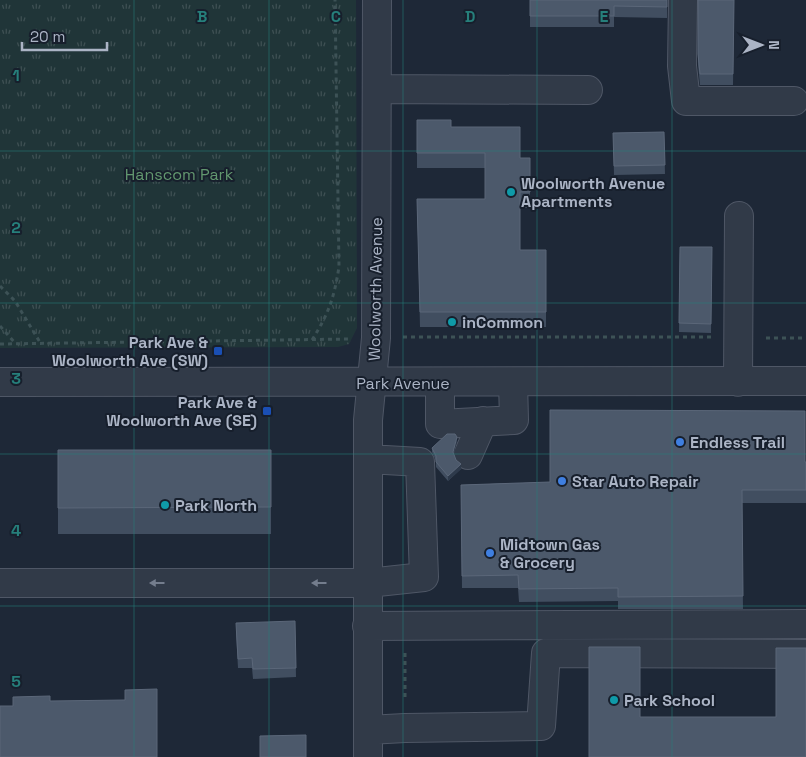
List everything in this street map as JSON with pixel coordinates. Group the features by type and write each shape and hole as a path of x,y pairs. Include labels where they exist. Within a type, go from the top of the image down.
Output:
{"street":[{"name":"Woolworth Avenue","path":"368,757 368,420 376,338 377,0"},
{"path":"683,0 682,66 686,101 794,101"},
{"path":"377,89 588,90"},
{"path":"738,382 739,216"},
{"name":"Park Avenue","path":"0,382 440,383 806,381"},
{"path":"440,424 514,420 513,382"},
{"path":"0,583 368,583 424,577 429,474 440,424 440,383"},
{"path":"468,455 482,421"},
{"path":"368,459 429,474"},
{"path":"367,626 806,624"},
{"path":"368,730 541,726 546,653 806,654"}],"path":[{"path":"312,340 324,321 334,297 339,267 335,0"},
{"path":"0,286 15,301 41,344"},
{"path":"0,326 16,344"},
{"path":"405,625 405,728"}],"green space":[{"name":"Hanscom Park","path":"0,0 356,0 357,328 349,344 338,347 0,348"}],"building":[{"path":"530,0 667,0 667,7 614,6 614,16 530,16"},
{"path":"698,0 734,0 733,74 700,74"},
{"path":"417,120 451,120 451,127 520,127 520,158 530,158 530,192 520,192 520,250 546,250 546,312 420,312 417,199 485,199 485,153 417,153"},
{"path":"664,132 665,165 614,166 613,133"},
{"path":"680,247 712,247 711,324 679,323"},
{"path":"550,410 805,411 806,490 742,490 743,596 618,597 618,588 519,589 518,575 462,576 461,485 550,482"},
{"path":"447,434 455,434 457,437 453,452 456,460 461,464 448,476 436,462 436,456 432,448"},
{"path":"58,450 271,450 271,507 58,508"},
{"path":"295,621 296,668 253,669 252,658 238,659 236,623"},
{"name":"Park School","path":"589,647 640,647 640,717 776,717 776,648 806,648 806,757 589,757"},
{"path":"157,689 157,757 0,757 0,706 13,706 13,697 50,696 50,701 125,700 125,690"},
{"path":"306,735 306,757 260,757 260,736"}],"place":[{"name":"Woolworth Avenue Apartments","path":"511,192"},
{"name":"inCommon","path":"452,322"},
{"name":"Park Ave & Woolworth Ave (SW)","path":"218,351"},
{"name":"Park Ave & Woolworth Ave (SE)","path":"267,411"},
{"name":"Endless Trail","path":"680,442"},
{"name":"Star Auto Repair","path":"562,481"},
{"name":"Park North","path":"165,505"},
{"name":"Midtown Gas & Grocery","path":"490,553"},
{"name":"Park School","path":"614,700"}]}
